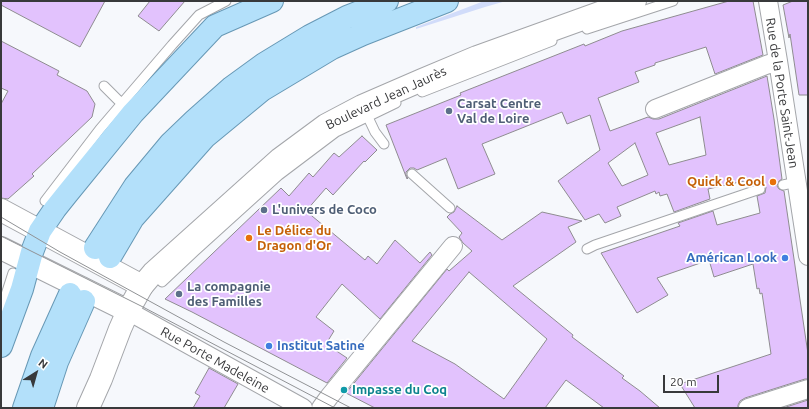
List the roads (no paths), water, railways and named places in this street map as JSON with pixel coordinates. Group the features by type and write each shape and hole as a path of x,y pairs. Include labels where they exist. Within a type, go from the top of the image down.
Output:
{"main road":[{"path":"1,346 22,289 21,268 32,252 40,232 55,209 128,108 215,26 235,9 248,1"},
{"path":"215,26 272,1"},
{"path":"387,1 347,17 310,36 264,64 231,88 170,144 135,186 102,252 205,137 262,90 338,45 447,1"},
{"name":"Boulevard Jean Jaurès","path":"88,408 128,311 152,284 154,273 280,159 326,125 365,112 422,80 477,57 594,14 635,1"},
{"path":"1,210 40,232 152,284"},
{"path":"1,248 21,268 128,311"},
{"path":"24,408 42,356 77,298 42,408"},
{"name":"Boulevard Jean Jaurès","path":"95,408 101,379"}],"street":[{"name":"Rue de la Porte Saint-Jean","path":"768,1 778,62 790,184 808,256"},
{"path":"655,109 766,65 778,62"},
{"path":"321,408 453,246"},
{"name":"Rue Porte Madeleine","path":"128,311 303,408"},
{"path":"748,408 808,389"}],"lane":[{"path":"44,201 100,129 128,108 172,45 199,15 226,1"},
{"path":"580,31 673,1"},
{"path":"415,94 559,39"},
{"path":"104,86 128,108"},
{"path":"384,144 374,132 365,112 404,99"},
{"path":"412,174 450,208"},
{"path":"587,250 595,245 760,189"},
{"path":"1,310 21,268"}],"tunnel":[{"path":"70,294 95,248"},
{"path":"84,301 110,257"}],"tram line":[{"path":"1,217 60,252 224,342 351,408"},
{"path":"1,236 143,307 335,408"}],"place":[{"name":"Carsat Centre Val de Loire","path":"449,111"},
{"name":"Quick & Cool","path":"773,182"},
{"name":"L'univers de Coco","path":"264,210"},
{"name":"Le Délice du Dragon d'Or","path":"249,238"},
{"name":"Américan Look","path":"785,258"},
{"name":"La compagnie des Familles","path":"179,294"},
{"name":"Institut Satine","path":"269,346"},
{"name":"Impasse du Coq","path":"344,390"}]}
